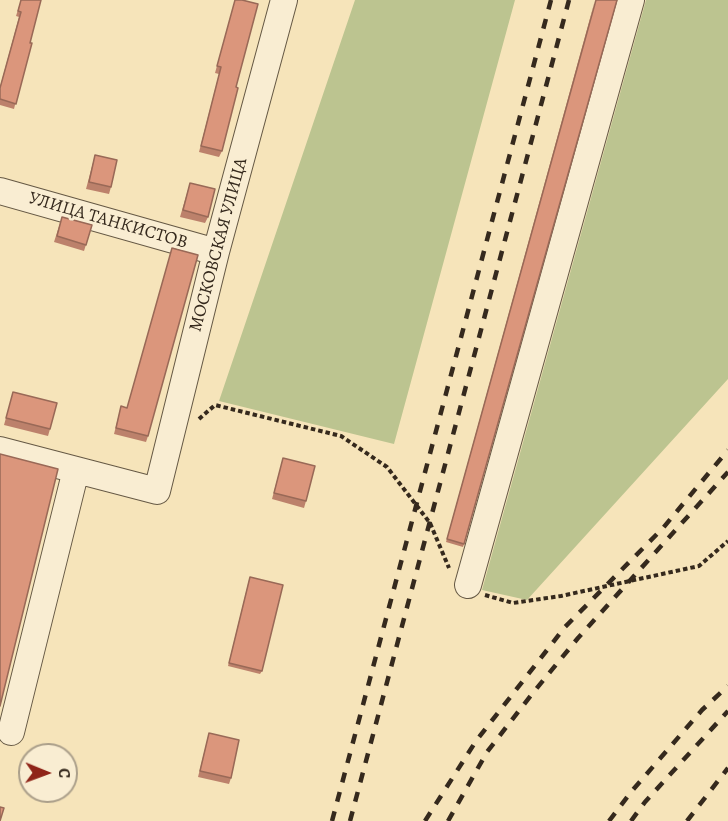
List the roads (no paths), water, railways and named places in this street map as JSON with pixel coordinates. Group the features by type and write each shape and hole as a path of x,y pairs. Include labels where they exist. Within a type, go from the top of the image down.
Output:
{"street":[{"name":"МОСКОВСКАЯ УЛИЦА","path":"76,470 157,491 216,252 284,0"},
{"path":"468,585 631,0"},
{"name":"УЛИЦА ТАНКИСТОВ","path":"0,190 216,252"},
{"path":"0,450 76,470 11,732"}],"railway":[{"path":"332,821 551,0"},
{"path":"350,821 569,0"},
{"path":"425,821 476,741 565,627 663,528 728,450"},
{"path":"448,821 487,752 532,694 578,638 728,472"},
{"path":"609,821 702,710 728,686"},
{"path":"631,821 645,802 728,711"},
{"path":"687,821 728,768"}]}
